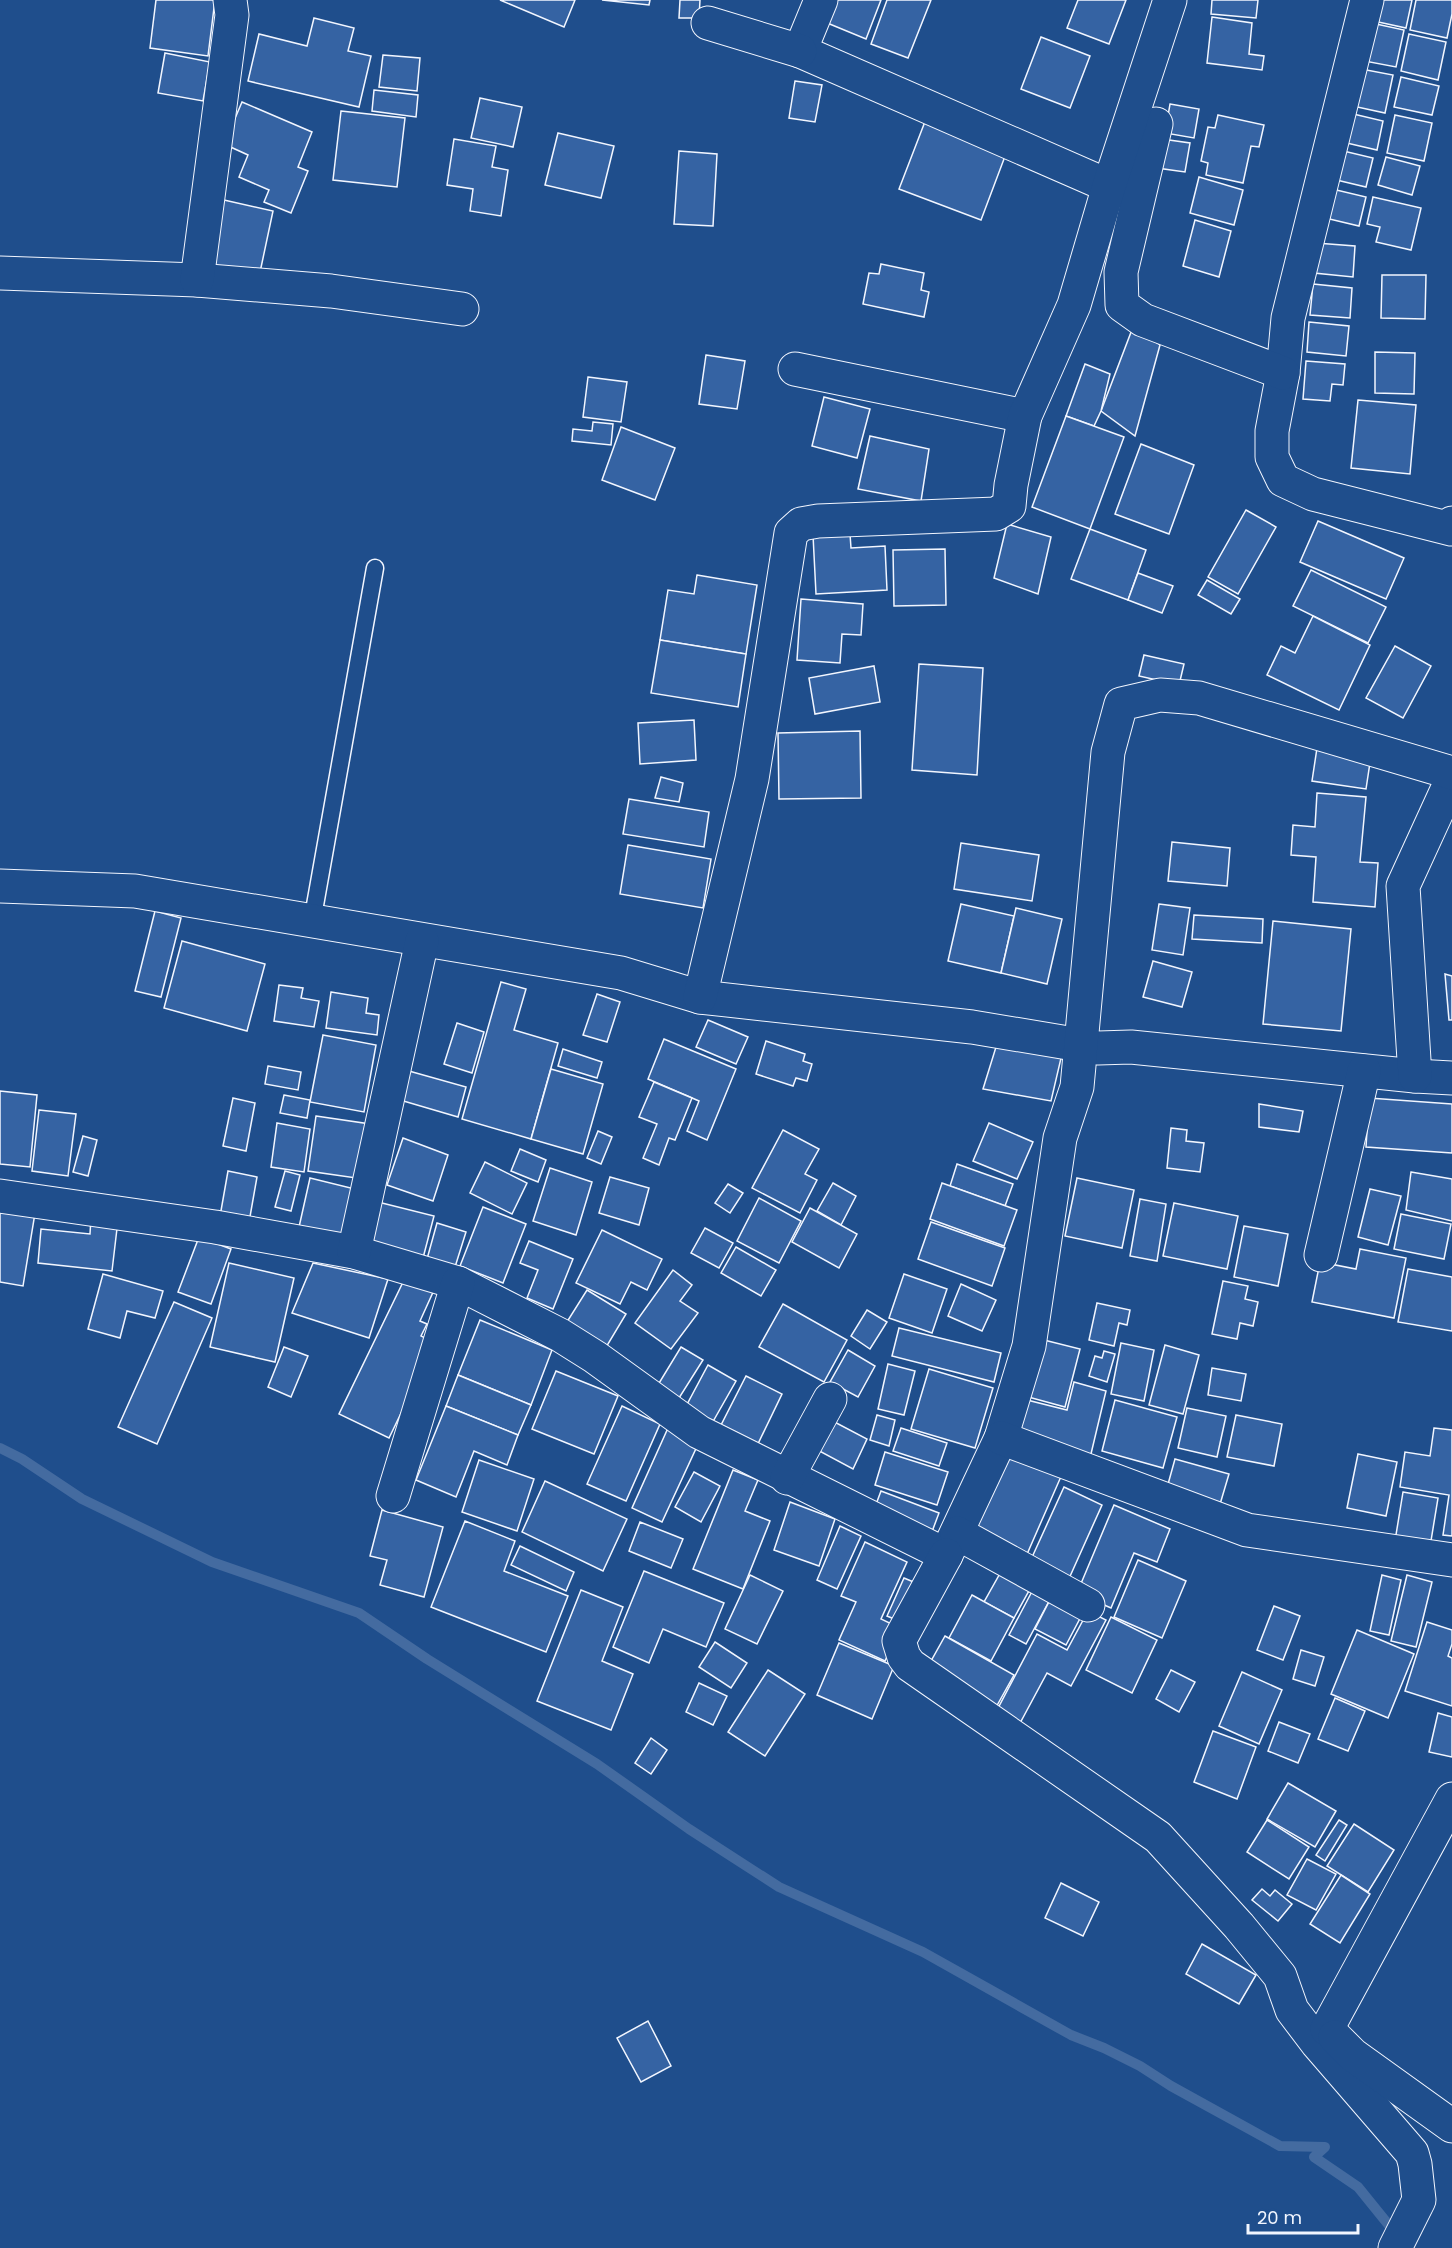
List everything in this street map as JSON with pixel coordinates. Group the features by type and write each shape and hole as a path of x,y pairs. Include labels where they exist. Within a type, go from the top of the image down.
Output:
{"street":[{"path":"197,280 232,15 230,0"},
{"path":"800,51 821,0"},
{"path":"700,997 752,779 791,533 801,524 818,521 996,514 1009,506 1025,416 1074,305 1109,186 1170,0"},
{"path":"1367,0 1288,318 1283,373 1272,431 1272,457 1283,480 1313,494 1452,529 1452,524"},
{"path":"708,23 800,51 1109,186"},
{"path":"1156,124 1121,272 1122,305 1143,320 1283,373"},
{"path":"0,273 197,280 331,291 462,309"},
{"path":"795,369 1025,416"},
{"path":"1452,773 1199,698 1160,695 1121,704 1108,752 1077,1087 1060,1138 1029,1346 1001,1438 951,1544 899,1641 904,1657 910,1665 1158,1837 1239,1926 1327,2029 1353,2055 1452,2126"},
{"path":"1415,1076 1403,886 1452,779"},
{"path":"0,886 135,891 621,974 700,997 972,1027 1098,1048 1131,1047 1452,1078"},
{"path":"354,1252 422,941"},
{"path":"1321,1255 1364,1071"},
{"path":"0,1196 215,1227 354,1252 459,1283 560,1335 699,1432 787,1478 951,1544 1088,1605"},
{"path":"393,1496 459,1283"},
{"path":"787,1478 830,1399"},
{"path":"1001,1438 1247,1530 1452,1560"},
{"path":"1327,2029 1452,1798"},
{"path":"1280,1976 1292,2010 1412,2153 1419,2200 1395,2248"}],"lane":[{"path":"312,922 375,568"}],"building":[{"path":"156,0 215,0 208,56 150,48"},
{"path":"500,0 575,0 564,27"},
{"path":"602,0 650,0 649,5"},
{"path":"680,0 700,0 699,18 679,18"},
{"path":"828,0 881,0 866,39 820,20"},
{"path":"887,0 931,0 908,58 871,44"},
{"path":"1078,0 1126,0 1109,44 1067,28"},
{"path":"1212,0 1258,0 1256,18 1211,14"},
{"path":"1373,0 1412,0 1406,28 1369,20"},
{"path":"1416,0 1452,0 1452,14 1447,38 1410,30"},
{"path":"1212,17 1252,23 1249,54 1264,56 1262,70 1207,63"},
{"path":"314,18 354,28 348,51 371,56 359,107 248,81 259,34 307,46"},
{"path":"1367,22 1404,30 1396,67 1359,60"},
{"path":"1409,34 1446,42 1438,80 1401,71"},
{"path":"1041,37 1090,56 1070,108 1021,89"},
{"path":"165,53 210,62 203,101 158,93"},
{"path":"383,55 420,58 417,91 379,87"},
{"path":"1356,68 1393,75 1385,113 1348,105"},
{"path":"1401,77 1439,86 1432,115 1394,107"},
{"path":"795,81 822,85 815,122 789,118"},
{"path":"374,90 418,95 416,117 372,111"},
{"path":"480,98 522,107 513,147 471,138"},
{"path":"242,102 312,132 298,167 308,171 291,213 264,202 269,190 239,177 248,155 224,144"},
{"path":"1170,104 1199,109 1194,138 1165,133"},
{"path":"341,111 405,118 397,187 333,180"},
{"path":"1345,112 1383,121 1377,150 1338,141"},
{"path":"1218,115 1264,125 1259,147 1251,146 1243,183 1206,175 1208,163 1201,161 1208,127 1215,128"},
{"path":"1395,115 1432,123 1424,161 1387,153"},
{"path":"926,119 1007,151 981,220 899,189"},
{"path":"558,133 614,146 601,198 545,185"},
{"path":"454,139 496,146 492,167 508,170 501,216 470,211 473,189 447,185"},
{"path":"1162,139 1190,143 1185,172 1157,168"},
{"path":"1335,149 1373,158 1366,187 1328,178"},
{"path":"679,151 717,154 713,226 674,224"},
{"path":"1386,157 1420,166 1412,195 1378,185"},
{"path":"1199,177 1243,190 1234,225 1190,213"},
{"path":"1328,188 1366,197 1359,226 1321,217"},
{"path":"1373,197 1421,208 1411,250 1376,242 1380,227 1367,224"},
{"path":"224,200 273,211 259,277 209,265"},
{"path":"1195,220 1231,231 1219,277 1183,266"},
{"path":"1316,243 1355,246 1353,277 1314,273"},
{"path":"881,264 924,273 921,290 929,292 924,317 863,304 869,273 879,274"},
{"path":"1382,275 1426,275 1425,319 1381,318"},
{"path":"1313,284 1352,288 1350,318 1310,315"},
{"path":"1309,322 1349,326 1346,356 1307,352"},
{"path":"1133,327 1160,345 1135,436 1101,411"},
{"path":"1375,352 1415,353 1414,394 1375,393"},
{"path":"706,355 745,361 737,409 699,404"},
{"path":"1306,361 1345,364 1343,385 1332,384 1330,401 1303,399"},
{"path":"1085,364 1110,374 1101,411 1094,426 1066,416"},
{"path":"588,377 627,382 621,422 583,417"},
{"path":"824,397 870,409 857,458 812,446"},
{"path":"1358,400 1416,405 1410,474 1351,468"},
{"path":"1066,416 1124,437 1090,529 1032,507"},
{"path":"593,422 613,424 611,445 572,441 573,429 592,431"},
{"path":"621,427 675,448 655,500 602,480"},
{"path":"870,436 929,449 921,501 858,489"},
{"path":"1141,444 1194,465 1169,534 1115,514"},
{"path":"1246,510 1276,527 1238,594 1208,577"},
{"path":"1318,521 1404,558 1386,599 1300,562"},
{"path":"1007,524 1051,537 1038,594 994,578"},
{"path":"1090,529 1146,550 1128,600 1071,579"},
{"path":"850,534 851,548 885,546 887,590 816,594 813,535"},
{"path":"945,549 946,605 894,606 893,550"},
{"path":"1311,570 1386,607 1368,643 1293,606"},
{"path":"1138,573 1173,586 1162,613 1128,600"},
{"path":"697,575 757,585 746,654 660,640 668,590 694,594"},
{"path":"1207,580 1240,599 1231,614 1198,595"},
{"path":"801,599 863,604 861,635 842,634 840,663 797,660"},
{"path":"1313,616 1370,645 1339,710 1267,675 1281,646 1295,653"},
{"path":"660,640 746,654 738,707 651,693"},
{"path":"1395,646 1431,666 1403,718 1366,698"},
{"path":"1144,655 1184,664 1179,685 1139,676"},
{"path":"919,664 983,668 977,775 912,770"},
{"path":"874,666 880,702 815,714 809,678"},
{"path":"694,720 696,760 640,764 638,723"},
{"path":"860,731 861,798 779,799 778,733"},
{"path":"1317,748 1371,756 1366,789 1312,781"},
{"path":"661,777 683,783 679,802 655,798"},
{"path":"1317,793 1366,797 1360,862 1378,863 1375,907 1313,902 1316,857 1291,855 1293,825 1315,827"},
{"path":"629,799 709,812 704,847 623,834"},
{"path":"1172,842 1230,848 1227,886 1168,881"},
{"path":"961,843 1039,855 1032,901 954,889"},
{"path":"628,845 711,859 703,908 620,894"},
{"path":"961,904 1014,916 1001,973 948,961"},
{"path":"1159,904 1190,908 1183,955 1152,950"},
{"path":"1016,908 1062,919 1047,984 1001,973"},
{"path":"155,911 181,918 161,997 135,991"},
{"path":"1194,915 1263,919 1262,943 1192,939"},
{"path":"1273,921 1351,929 1341,1031 1263,1024"},
{"path":"182,941 265,964 247,1031 164,1008"},
{"path":"1153,961 1192,972 1182,1007 1143,997"},
{"path":"1445,974 1452,976 1452,1020 1449,1020"},
{"path":"501,982 526,989 514,1030 558,1043 531,1139 462,1119"},
{"path":"279,985 303,988 301,998 319,1001 314,1027 274,1021"},
{"path":"331,992 368,998 366,1013 379,1015 377,1035 326,1028"},
{"path":"597,994 620,1002 607,1042 583,1035"},
{"path":"708,1020 748,1037 736,1064 696,1047"},
{"path":"457,1023 484,1032 472,1073 444,1064"},
{"path":"323,1035 376,1045 364,1112 310,1102"},
{"path":"664,1039 736,1069 707,1140 687,1131 699,1101 648,1079"},
{"path":"766,1041 805,1054 803,1061 812,1064 807,1081 796,1078 793,1086 756,1074"},
{"path":"996,1047 1062,1054 1051,1101 983,1089"},
{"path":"563,1049 602,1062 597,1078 558,1066"},
{"path":"268,1066 301,1072 298,1090 265,1084"},
{"path":"551,1069 603,1084 583,1154 531,1139"},
{"path":"409,1071 466,1087 458,1117 400,1100"},
{"path":"654,1082 692,1098 675,1140 669,1138 659,1165 643,1158 657,1124 639,1117"},
{"path":"0,1091 37,1095 30,1167 0,1164"},
{"path":"284,1095 310,1100 307,1118 280,1113"},
{"path":"233,1098 255,1103 246,1151 223,1146"},
{"path":"1369,1098 1452,1104 1452,1153 1366,1147"},
{"path":"1259,1104 1303,1111 1299,1132 1259,1127"},
{"path":"39,1110 76,1114 68,1176 32,1171"},
{"path":"316,1116 370,1124 363,1179 308,1171"},
{"path":"277,1123 310,1129 304,1172 271,1167"},
{"path":"989,1123 1033,1142 1017,1179 973,1161"},
{"path":"1171,1128 1187,1130 1186,1141 1204,1143 1200,1172 1167,1168"},
{"path":"783,1130 819,1149 805,1174 817,1180 800,1213 752,1188"},
{"path":"598,1131 612,1137 601,1164 587,1158"},
{"path":"83,1136 97,1140 88,1176 73,1172"},
{"path":"403,1138 448,1155 433,1201 387,1185"},
{"path":"520,1149 546,1160 538,1182 511,1171"},
{"path":"485,1162 527,1183 512,1214 470,1193"},
{"path":"957,1164 1013,1184 1005,1206 950,1186"},
{"path":"550,1168 592,1182 576,1235 533,1221"},
{"path":"228,1171 257,1177 248,1228 219,1222"},
{"path":"285,1171 300,1175 291,1211 275,1207"},
{"path":"1411,1172 1452,1179 1452,1221 1406,1210"},
{"path":"610,1177 649,1188 639,1225 599,1213"},
{"path":"310,1178 363,1191 350,1248 297,1236"},
{"path":"1077,1178 1134,1190 1122,1248 1065,1236"},
{"path":"833,1183 856,1196 841,1225 817,1211"},
{"path":"942,1183 1017,1210 1004,1246 930,1219"},
{"path":"728,1184 743,1193 730,1213 715,1203"},
{"path":"1370,1189 1401,1196 1388,1245 1358,1237"},
{"path":"759,1198 801,1221 779,1263 737,1241"},
{"path":"1140,1199 1166,1204 1157,1261 1130,1256"},
{"path":"374,1201 434,1216 423,1258 364,1243"},
{"path":"1174,1203 1238,1216 1227,1269 1163,1256"},
{"path":"0,1207 35,1213 23,1286 0,1282"},
{"path":"483,1207 526,1224 503,1283 460,1266"},
{"path":"810,1208 857,1234 839,1268 792,1242"},
{"path":"1401,1214 1451,1224 1444,1259 1394,1249"},
{"path":"91,1217 118,1220 112,1271 38,1263 41,1229 90,1234"},
{"path":"931,1222 1005,1248 992,1286 918,1259"},
{"path":"437,1223 466,1232 455,1267 427,1259"},
{"path":"1244,1226 1288,1234 1278,1286 1234,1277"},
{"path":"705,1228 733,1243 719,1268 691,1253"},
{"path":"602,1230 662,1259 647,1290 631,1282 620,1304 576,1283"},
{"path":"199,1237 231,1249 211,1304 178,1292"},
{"path":"529,1241 573,1259 553,1309 527,1298 538,1270 520,1263"},
{"path":"736,1247 776,1270 761,1296 721,1273"},
{"path":"1360,1249 1406,1258 1394,1318 1312,1302 1320,1262 1356,1269"},
{"path":"229,1263 294,1278 275,1362 210,1347"},
{"path":"313,1263 388,1279 369,1338 292,1313"},
{"path":"1408,1269 1452,1277 1452,1331 1398,1322"},
{"path":"673,1270 692,1285 680,1301 698,1313 671,1349 635,1323"},
{"path":"103,1274 163,1291 155,1318 127,1311 120,1338 88,1329"},
{"path":"904,1274 947,1289 932,1333 889,1318"},
{"path":"406,1276 434,1290 420,1321 427,1324 421,1336 435,1343 389,1438 339,1414"},
{"path":"1223,1281 1248,1286 1245,1299 1258,1302 1253,1326 1240,1323 1237,1339 1212,1334"},
{"path":"961,1284 996,1300 982,1331 948,1316"},
{"path":"587,1290 626,1314 605,1349 565,1325"},
{"path":"174,1302 212,1318 157,1444 118,1427"},
{"path":"1097,1303 1130,1310 1127,1325 1119,1323 1114,1346 1089,1340"},
{"path":"783,1304 847,1340 824,1382 759,1347"},
{"path":"867,1310 887,1322 870,1349 851,1336"},
{"path":"480,1320 552,1350 531,1405 458,1375"},
{"path":"899,1328 1001,1353 994,1382 892,1356"},
{"path":"1036,1338 1080,1349 1065,1407 1021,1395"},
{"path":"1121,1343 1154,1350 1144,1401 1111,1394"},
{"path":"1165,1345 1199,1355 1183,1414 1149,1405"},
{"path":"284,1347 308,1356 291,1397 268,1387"},
{"path":"681,1347 703,1360 674,1406 653,1393"},
{"path":"848,1350 875,1366 858,1397 830,1382"},
{"path":"1104,1351 1115,1354 1107,1382 1089,1376 1095,1356 1102,1358"},
{"path":"888,1364 915,1371 904,1415 878,1409"},
{"path":"708,1365 736,1381 711,1425 684,1410"},
{"path":"1212,1368 1246,1374 1241,1401 1208,1395"},
{"path":"929,1369 993,1388 975,1448 911,1429"},
{"path":"556,1371 618,1396 594,1454 532,1429"},
{"path":"458,1375 531,1405 518,1435 446,1406"},
{"path":"746,1376 782,1394 755,1450 718,1431"},
{"path":"1074,1382 1106,1391 1090,1458 1014,1439 1023,1399 1067,1410"},
{"path":"1115,1400 1177,1417 1163,1468 1102,1451"},
{"path":"446,1406 518,1435 507,1465 474,1451 456,1497 416,1480"},
{"path":"622,1406 660,1424 626,1501 587,1484"},
{"path":"1187,1408 1226,1416 1217,1457 1178,1448"},
{"path":"877,1415 895,1420 889,1446 870,1440"},
{"path":"1236,1415 1282,1424 1274,1466 1227,1457"},
{"path":"825,1417 867,1439 853,1469 810,1446"},
{"path":"668,1428 699,1442 662,1522 632,1508"},
{"path":"901,1428 947,1443 939,1466 893,1451"},
{"path":"1434,1428 1452,1430 1452,1536 1443,1535 1449,1495 1400,1487 1405,1452 1430,1456"},
{"path":"1003,1446 1063,1472 1024,1561 963,1534"},
{"path":"885,1452 948,1472 937,1505 875,1485"},
{"path":"1358,1454 1397,1462 1386,1516 1347,1508"},
{"path":"1175,1459 1229,1474 1218,1511 1165,1495"},
{"path":"479,1460 534,1479 517,1531 462,1512"},
{"path":"733,1470 758,1480 745,1511 770,1521 743,1589 693,1569"},
{"path":"694,1472 720,1486 701,1522 675,1507"},
{"path":"545,1481 627,1519 603,1571 522,1532"},
{"path":"1064,1487 1102,1505 1067,1583 1028,1566"},
{"path":"881,1491 939,1513 930,1537 872,1515"},
{"path":"1403,1492 1438,1498 1429,1553 1394,1547"},
{"path":"790,1502 835,1519 819,1566 774,1550"},
{"path":"1114,1505 1170,1529 1157,1562 1134,1553 1111,1608 1077,1593"},
{"path":"382,1510 443,1527 424,1597 380,1585 387,1560 370,1556"},
{"path":"465,1521 515,1541 504,1571 568,1596 546,1652 431,1607"},
{"path":"640,1522 683,1539 671,1568 629,1551"},
{"path":"840,1526 861,1536 837,1589 817,1580"},
{"path":"865,1542 907,1562 881,1619 900,1628 885,1661 839,1640 856,1602 841,1596"},
{"path":"520,1546 574,1572 566,1591 511,1565"},
{"path":"1138,1560 1186,1581 1162,1638 1114,1617"},
{"path":"1007,1561 1036,1578 1014,1618 984,1602"},
{"path":"644,1571 724,1603 706,1647 663,1629 649,1663 613,1647"},
{"path":"750,1575 783,1591 757,1644 725,1629"},
{"path":"1382,1575 1401,1580 1389,1635 1370,1631"},
{"path":"1407,1575 1432,1582 1416,1647 1391,1641"},
{"path":"904,1578 923,1586 906,1624 887,1616"},
{"path":"1037,1582 1054,1592 1026,1644 1009,1635"},
{"path":"581,1590 623,1607 602,1661 633,1674 611,1730 537,1701"},
{"path":"1054,1592 1085,1609 1066,1645 1035,1629"},
{"path":"972,1595 1014,1618 991,1661 949,1638"},
{"path":"1274,1606 1300,1616 1283,1660 1257,1650"},
{"path":"1088,1611 1106,1620 1071,1686 1047,1673 1019,1725 996,1712 1037,1634 1067,1650"},
{"path":"1111,1617 1157,1640 1132,1693 1086,1670"},
{"path":"1427,1622 1452,1630 1452,1644 1448,1656 1452,1658 1452,1706 1405,1691"},
{"path":"1357,1630 1414,1654 1388,1718 1331,1694"},
{"path":"945,1636 1014,1675 995,1709 926,1670"},
{"path":"715,1642 747,1663 731,1688 699,1667"},
{"path":"839,1643 894,1666 872,1719 817,1695"},
{"path":"1301,1650 1324,1657 1315,1686 1293,1679"},
{"path":"768,1670 805,1694 765,1756 728,1732"},
{"path":"1171,1670 1195,1682 1179,1712 1156,1699"},
{"path":"1242,1672 1282,1690 1259,1744 1219,1726"},
{"path":"699,1683 727,1696 713,1725 686,1712"},
{"path":"1335,1698 1365,1711 1348,1751 1318,1739"},
{"path":"1438,1713 1452,1717 1452,1757 1429,1752"},
{"path":"1279,1722 1310,1734 1298,1763 1268,1751"},
{"path":"1213,1731 1256,1747 1237,1799 1194,1782"},
{"path":"651,1738 667,1750 651,1774 635,1763"},
{"path":"1288,1783 1336,1811 1315,1847 1267,1819"},
{"path":"1267,1820 1309,1847 1289,1879 1247,1852"},
{"path":"1339,1820 1347,1825 1325,1861 1316,1855"},
{"path":"1354,1824 1394,1850 1368,1892 1327,1866"},
{"path":"1307,1859 1336,1874 1316,1910 1287,1895"},
{"path":"1341,1875 1370,1894 1340,1943 1310,1924"},
{"path":"1061,1883 1099,1902 1083,1936 1045,1918"},
{"path":"1262,1889 1270,1896 1275,1890 1292,1904 1278,1921 1252,1900"},
{"path":"1202,1944 1256,1975 1239,2004 1186,1974"},
{"path":"648,2021 671,2066 641,2082 617,2038"}],"waterway":[{"path":"0,1448 22,1459 82,1499 212,1562 359,1613 427,1659 597,1764 689,1829 779,1887 923,1952 1071,2035 1140,2066 1171,2086 1280,2146 1325,2147 1314,2157 1358,2187 1396,2234"}]}
